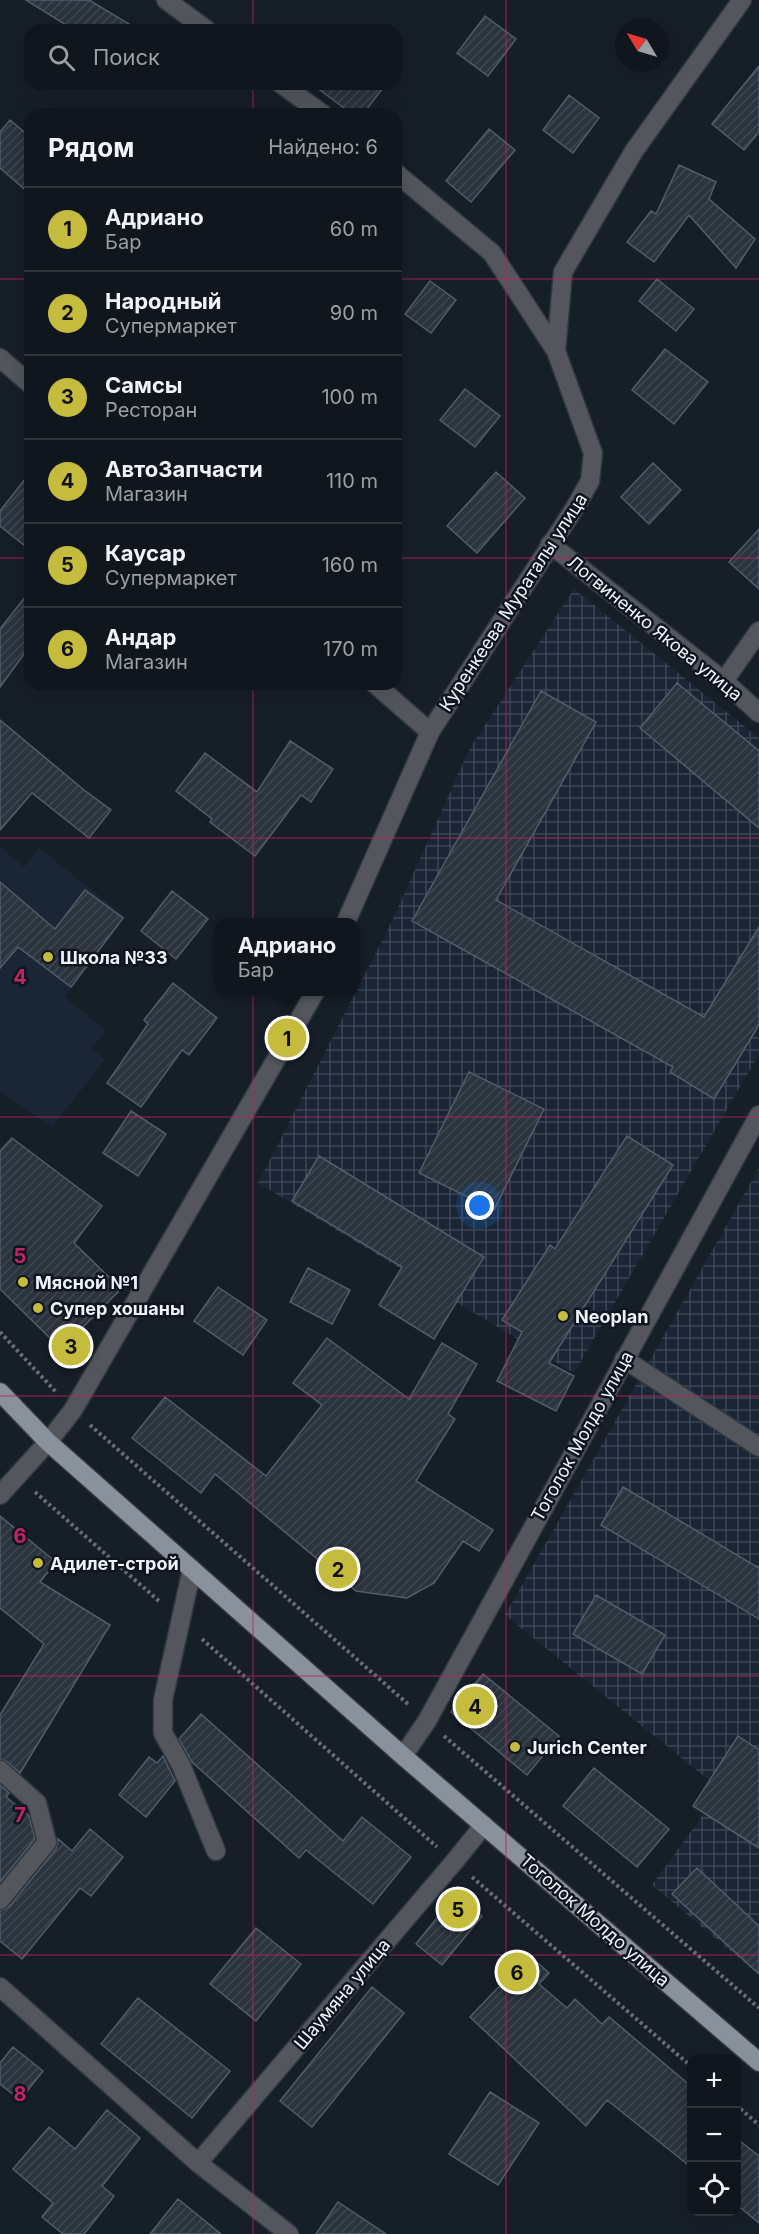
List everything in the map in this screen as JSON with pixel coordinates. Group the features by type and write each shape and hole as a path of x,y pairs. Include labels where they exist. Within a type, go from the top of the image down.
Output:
{"main road":[{"name":"Тоголок Молдо улица","path":"0,1392 48,1442 403,1756 759,2062"}],"street":[{"path":"166,0 199,24"},
{"name":"Куренкеева Мураталы улица","path":"348,918 430,732 590,481 593,453 556,351 563,272 634,151 742,0"},
{"path":"289,90 314,108"},
{"path":"402,177 492,253 556,351"},
{"path":"0,358 24,379"},
{"name":"Логвиненко Якова улица","path":"550,544 724,681 759,713"},
{"path":"724,681 759,631"},
{"path":"382,690 430,732"},
{"path":"0,1495 18,1477 73,1410 313,996"},
{"name":"Тоголок Молдо улица","path":"403,1756 426,1720 759,1115"},
{"path":"624,1359 759,1447"},
{"path":"192,1569 163,1700 163,1732 181,1765 216,1851"},
{"path":"0,1770 37,1803 47,1842 0,1900"},
{"name":"Шаумяна улица","path":"198,2163 484,1824"},
{"path":"0,1987 198,2163 289,2234"}],"path":[{"path":"0,1332 73,1410 759,2008"},
{"path":"18,1477 454,1862 687,2063"},
{"path":"739,2108 759,2125"}],"shaded area":[{"path":"574,589 759,738 759,1054 574,1373 258,1183 354,996 359,996 359,986 391,923 470,748"},
{"name":"Школа №33","path":"0,847 24,867 39,848 126,917 65,997 106,1031 91,1048 105,1060 52,1127 0,1091"},
{"path":"759,1168 759,1975 652,1885 721,1790 505,1615"}],"building":[{"path":"26,0 89,0 129,24 64,24"},
{"path":"485,16 516,39 488,76 457,53"},
{"path":"759,66 759,132 744,150 712,124"},
{"path":"320,90 381,90 368,108 344,108"},
{"path":"569,95 599,118 573,153 543,130"},
{"path":"10,120 24,132 24,189 0,168 0,132"},
{"path":"489,129 515,150 471,202 446,181"},
{"path":"679,165 716,182 709,199 755,239 736,268 689,215 654,262 627,242 651,211 656,214"},
{"path":"657,279 694,309 676,331 639,301"},
{"path":"430,281 456,300 431,333 405,314"},
{"path":"665,349 708,382 674,424 632,390"},
{"path":"465,389 500,416 475,447 440,420"},
{"path":"653,463 681,490 649,524 621,497"},
{"path":"496,472 525,498 477,553 447,526"},
{"path":"24,481 24,545 0,526 0,511"},
{"path":"759,529 759,589 729,562"},
{"path":"24,599 24,654 0,687 0,629"},
{"path":"677,683 759,751 759,828 640,728"},
{"path":"541,691 596,722 496,900 704,1017 759,927 759,1025 714,1099 670,1072 673,1067 412,921"},
{"path":"0,720 111,810 89,838 32,793 0,830"},
{"path":"290,741 333,769 311,802 301,795 255,856 210,822 212,819 176,791 205,753 257,792"},
{"path":"0,882 55,929 85,890 123,918 71,987 18,947 0,968"},
{"path":"172,891 208,919 176,959 141,931"},
{"path":"173,983 217,1018 189,1055 182,1050 141,1107 107,1083 148,1024 144,1020"},
{"path":"469,1072 544,1109 494,1210 419,1173"},
{"path":"131,1111 166,1134 138,1176 103,1153"},
{"path":"627,1136 673,1165 549,1363 574,1376 556,1411 497,1381 522,1332 502,1320 550,1245 555,1249"},
{"path":"12,1138 102,1206 74,1243 121,1289 61,1349 0,1289 0,1151"},
{"path":"319,1156 484,1257 434,1339 379,1305 402,1267 292,1201"},
{"path":"308,1268 350,1290 332,1324 290,1302"},
{"path":"218,1287 267,1320 243,1355 194,1321"},
{"path":"327,1338 409,1399 442,1343 477,1364 448,1414 455,1419 416,1481 493,1530 479,1551 463,1541 434,1583 407,1598 356,1591 215,1474 201,1493 132,1438 165,1397 266,1476 322,1405 293,1383"},
{"path":"623,1487 759,1568 759,1619 601,1525"},
{"path":"0,1516 56,1562 40,1582 110,1625 20,1773 0,1759 0,1715 44,1644 0,1608"},
{"path":"596,1595 665,1635 642,1674 573,1634"},
{"path":"483,1674 559,1736 527,1775 451,1712"},
{"path":"201,1714 343,1841 362,1817 411,1857 373,1904 306,1850 299,1858 192,1762 179,1739"},
{"path":"738,1736 759,1750 759,1848 693,1806"},
{"path":"163,1756 175,1781 146,1817 119,1795 149,1757 157,1763"},
{"path":"594,1768 669,1829 637,1867 563,1806"},
{"path":"0,1785 9,1793 6,1797 29,1816 35,1839 0,1882"},
{"path":"90,1829 123,1857 91,1896 80,1888 22,1959 0,1941 0,1911 9,1907 56,1849 58,1839 72,1851"},
{"path":"697,1868 759,1926 759,1974 672,1894"},
{"path":"455,1895 482,1916 442,1965 416,1944"},
{"path":"256,1928 301,1964 256,2021 210,1984"},
{"path":"529,1955 549,1973 539,1984 567,2008 575,1999 602,2024 609,2017 687,2083 687,2164 607,2100 586,2126 470,2017"},
{"path":"372,1987 404,2013 312,2127 280,2101"},
{"path":"138,1998 230,2071 192,2118 101,2044"},
{"path":"13,2047 43,2071 20,2100 0,2084 0,2063"},
{"path":"490,2092 539,2123 498,2185 449,2154"},
{"path":"107,2110 140,2138 102,2186 114,2196 84,2234 63,2234 42,2217 53,2203 13,2169 49,2127 75,2149"},
{"path":"741,2142 759,2156 759,2223 741,2208"},
{"path":"178,2199 221,2234 150,2234"},
{"path":"338,2202 386,2234 316,2234"}],"place":[{"name":"Школа №33","path":"48,957"},
{"name":"Адриано","path":"287,1038"},
{"name":"Мясной №1","path":"23,1282"},
{"name":"Супер хошаны","path":"38,1308"},
{"name":"Neoplan","path":"563,1316"},
{"name":"Самсы","path":"71,1346"},
{"name":"Адилет-строй","path":"38,1563"},
{"name":"Народный","path":"338,1569"},
{"name":"АвтоЗапчасти","path":"475,1706"},
{"name":"Jurich Center","path":"515,1747"},
{"name":"Каусар","path":"458,1909"},
{"name":"Андар","path":"517,1972"}]}
